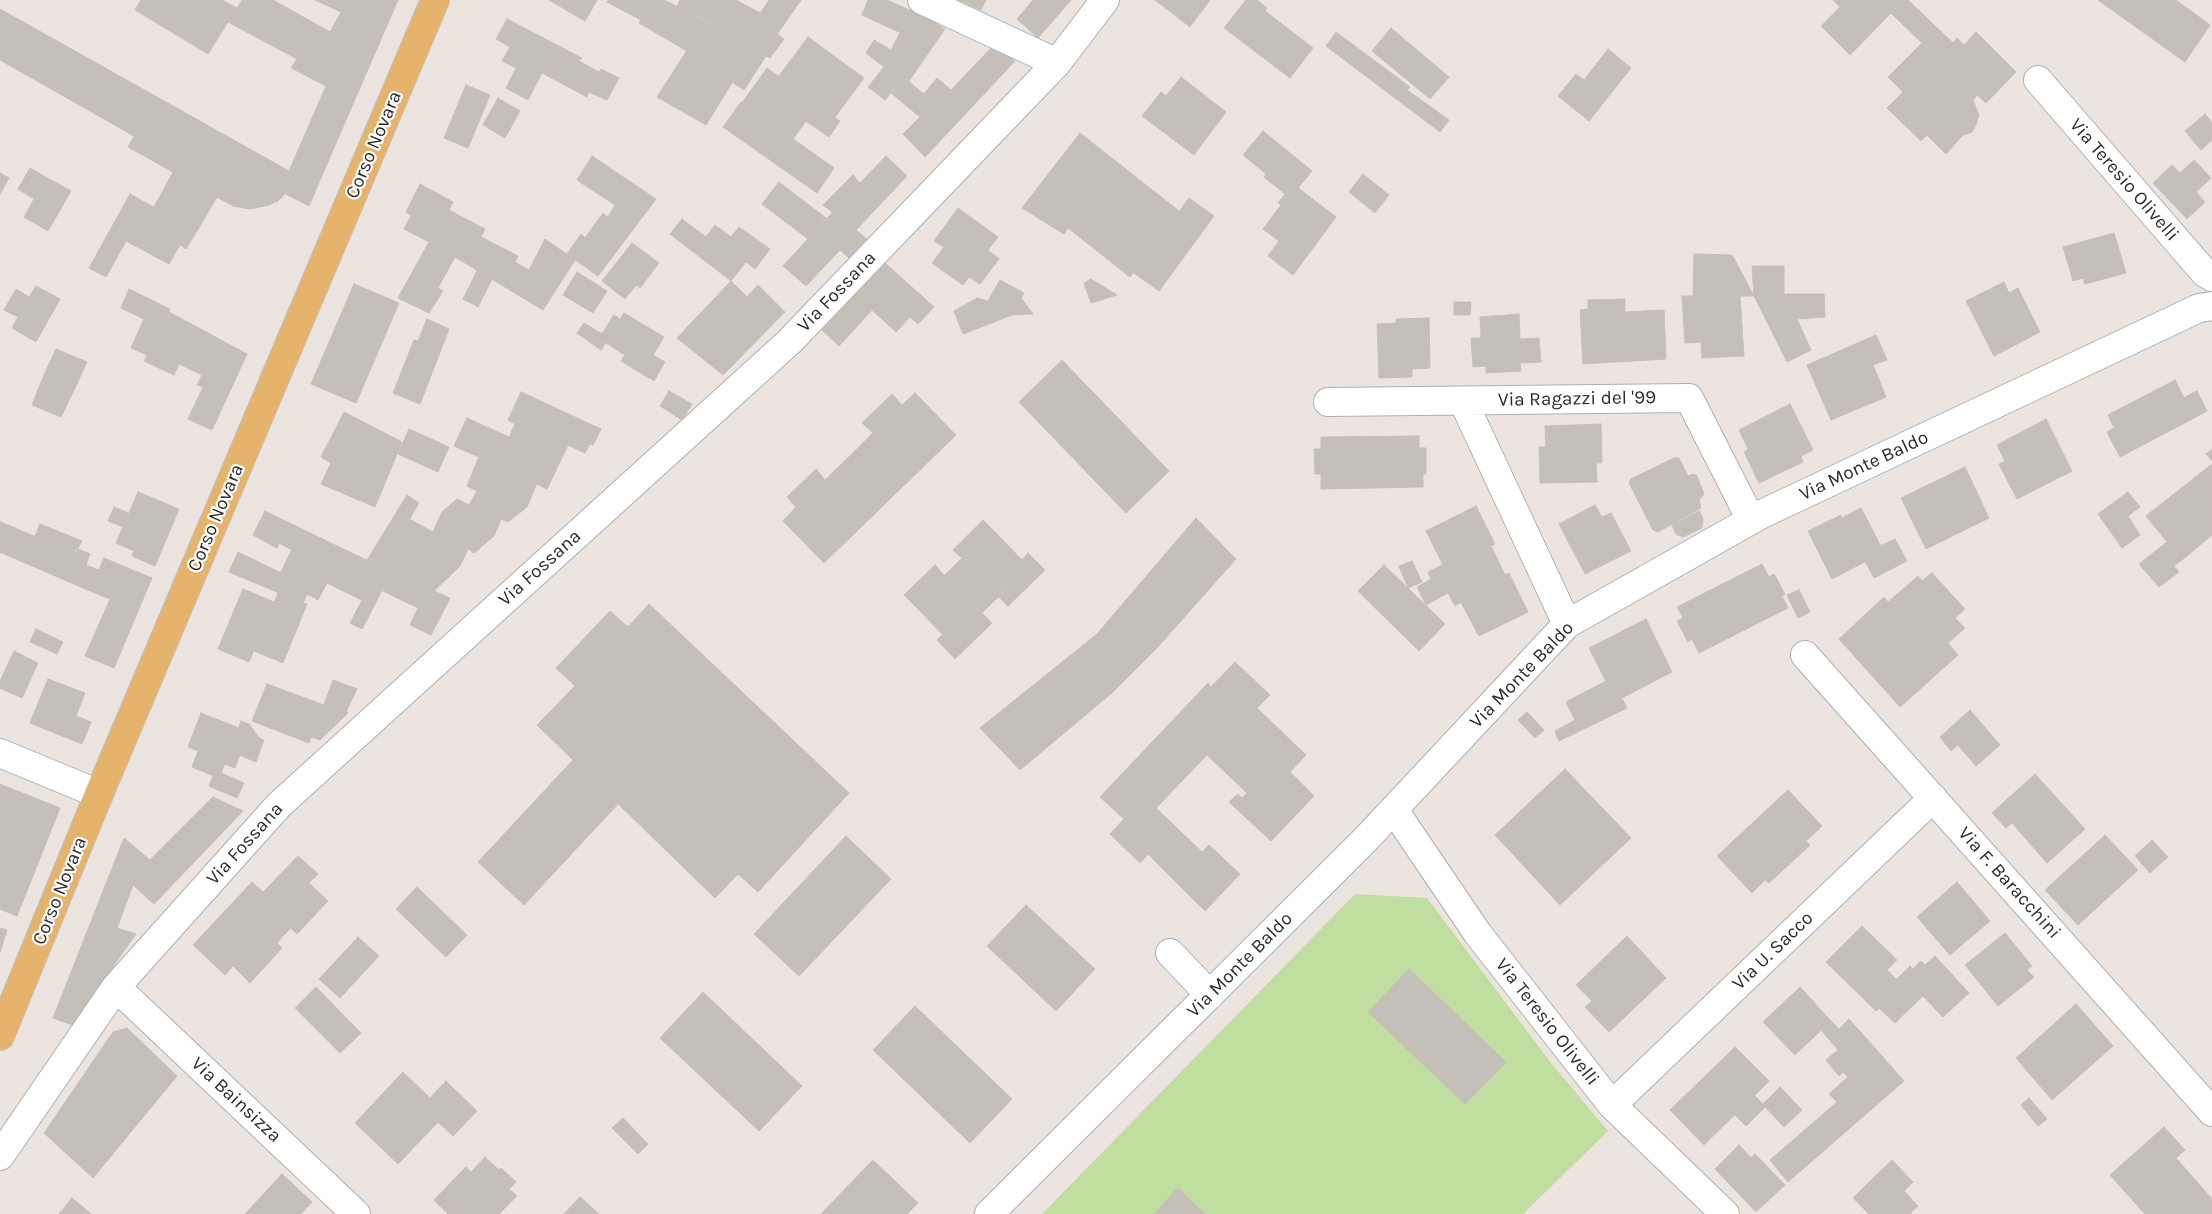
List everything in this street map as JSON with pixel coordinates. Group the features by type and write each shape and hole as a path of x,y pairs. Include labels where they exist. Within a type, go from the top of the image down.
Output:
{"main road":[{"name":"Corso Novara","path":"0,1036 99,794 435,0"}],"street":[{"path":"922,0 1057,63"},
{"name":"Via Fossana","path":"0,1156 116,987 279,805 789,342 1057,63 1106,0"},
{"name":"Via Teresio Olivelli","path":"2038,80 2205,273 2212,277"},
{"name":"Via Monte Baldo","path":"989,1214 1394,810 1567,624 1751,520 2199,308 2212,306"},
{"name":"Via Ragazzi del '99","path":"1328,402 1689,398 1751,520"},
{"path":"1462,401 1567,624"},
{"name":"Via F. Baracchini","path":"1805,655 2212,1112"},
{"path":"0,753 99,794"},
{"name":"Via U. Sacco","path":"1612,1105 1933,798"},
{"name":"Via Teresio Olivelli","path":"1394,810 1478,934 1612,1105 1725,1214"},
{"path":"1170,953 1210,995"},
{"name":"Via Bainsizza","path":"116,987 356,1214"}],"green space":[{"path":"1355,894 1427,898 1551,1063 1608,1131 1523,1214 1042,1214"}],"building":[{"path":"141,0 222,0 237,8 242,0 273,0 330,32 341,12 315,0 398,0 317,187 299,176 278,201 250,209 233,206 217,197 197,231 154,207 173,172 128,147 134,136 0,60 0,9 289,171 326,86 291,68 297,59 228,22 208,54 135,10"},
{"path":"549,0 597,0 585,21"},
{"path":"609,0 652,0 641,20 607,2"},
{"path":"652,0 664,0 706,21 687,51 639,23"},
{"path":"680,0 736,0 760,13 742,41 677,7"},
{"path":"769,0 801,0 764,53 754,47 706,125 657,97 706,21 742,41"},
{"path":"868,0 887,0 925,17 914,39 862,15"},
{"path":"959,0 986,0 981,10"},
{"path":"1033,0 1071,0 1038,38 1017,19"},
{"path":"1155,0 1210,0 1190,27"},
{"path":"1246,0 1257,0 1267,8 1265,11 1313,48 1290,78 1224,28"},
{"path":"1833,0 1847,0 1840,7"},
{"path":"1847,0 1908,0 1953,43 1957,38 1964,45 1976,32 2016,72 1986,103 1977,95 1973,100 1979,115 1976,125 1972,132 1963,135 1946,154 1927,135 1921,141 1887,108 1903,92 1888,77 1922,43 1891,13 1850,55 1821,26"},
{"path":"2098,0 2176,0 2210,25 2185,62"},
{"path":"925,17 945,29 909,81 896,71"},
{"path":"507,19 582,58 579,61 599,72 601,69 619,78 607,100 589,92 587,97 542,73 528,100 506,88 516,68 502,61 510,47 496,39"},
{"path":"1391,28 1449,77 1430,99 1372,51"},
{"path":"1336,32 1410,87 1407,90 1449,120 1440,132 1326,46"},
{"path":"900,33 914,39 896,71 903,77 885,100 868,87 884,67 866,53 874,40 891,50"},
{"path":"778,34 784,39 770,58 766,56 744,90 732,82 754,47 764,53"},
{"path":"808,37 864,78 835,117 779,76"},
{"path":"993,46 1015,61 925,157 903,134 920,117 890,92 903,77 924,94 937,78 951,90"},
{"path":"1608,49 1631,68 1589,121 1558,96 1576,74 1584,80"},
{"path":"767,68 840,121 829,137 806,121 793,139 742,103"},
{"path":"1181,77 1226,112 1194,155 1142,116 1161,92 1166,96"},
{"path":"466,85 490,95 468,148 444,138"},
{"path":"498,98 520,111 505,138 483,125"},
{"path":"741,102 834,168 817,193 723,127"},
{"path":"2205,114 2212,123 2212,140 2201,150 2185,131"},
{"path":"1263,131 1312,171 1298,188 1293,184 1285,194 1264,177 1266,174 1243,155"},
{"path":"1080,133 1179,211 1130,277 1068,228 1064,234 1022,208"},
{"path":"592,156 656,199 598,276 567,254 581,234 585,238 603,213 608,217 615,205 577,180"},
{"path":"886,156 907,176 856,230 823,205 853,175 860,183"},
{"path":"2194,160 2211,178 2196,192 2205,202 2187,219 2153,183 2172,165 2180,173"},
{"path":"30,168 71,191 48,231 24,217 34,199 18,189"},
{"path":"0,173 9,178 0,194"},
{"path":"1363,174 1389,195 1375,213 1349,192"},
{"path":"299,176 317,187 309,206 286,194"},
{"path":"779,182 826,218 808,239 762,204"},
{"path":"420,184 453,202 449,210 485,229 481,237 518,256 515,262 529,270 545,239 575,260 543,310 455,257 438,288 443,291 429,313 398,298 429,242 404,229 411,216 406,212"},
{"path":"1293,184 1336,217 1293,275 1268,256 1279,241 1263,229 1281,205 1278,203"},
{"path":"130,194 197,231 186,249 180,245 169,264 126,241 106,277 89,268"},
{"path":"1189,198 1214,216 1159,291 1134,273"},
{"path":"958,208 998,237 988,250 999,259 980,284 969,277 963,285 932,263 944,247 934,241"},
{"path":"833,212 867,239 849,258 840,250 806,286 783,266"},
{"path":"682,219 706,237 715,225 731,237 739,227 770,249 755,269 746,262 731,281 670,234"},
{"path":"2114,233 2126,273 2085,284 2083,278 2073,281 2063,247"},
{"path":"632,243 659,263 640,288 636,285 625,299 602,281"},
{"path":"1694,254 1732,255 1754,296 1693,296"},
{"path":"885,263 934,307 918,324 910,317 896,332 872,310 839,346 822,330"},
{"path":"1752,266 1784,266 1784,294 1824,294 1825,317 1797,319 1811,350 1787,362 1754,296"},
{"path":"477,271 492,279 478,307 463,299"},
{"path":"577,272 607,291 593,313 563,295"},
{"path":"1091,279 1117,295 1091,303 1084,283"},
{"path":"1000,280 1024,293 1021,298 1033,314 1012,315 988,301"},
{"path":"731,281 747,297 758,285 785,312 723,375 677,338"},
{"path":"2004,282 2009,293 2018,288 2040,332 1994,356 1966,301"},
{"path":"354,284 399,303 356,403 311,384"},
{"path":"36,286 60,299 36,342 12,328 18,317 4,310 16,289 29,297"},
{"path":"129,289 170,309 169,312 247,354 212,430 188,419 203,387 197,385 202,375 179,364 174,375 144,361 147,355 131,348 144,319 121,308"},
{"path":"1682,296 1740,296 1744,356 1702,358 1701,342 1685,343"},
{"path":"977,298 988,301 1012,315 963,334 954,311"},
{"path":"1625,299 1625,312 1664,310 1666,359 1583,364 1580,310 1588,309 1588,300"},
{"path":"1454,302 1471,302 1470,315 1454,315"},
{"path":"624,313 664,337 653,355 665,362 654,381 621,361 625,355 606,343"},
{"path":"1519,314 1520,339 1539,338 1541,362 1520,363 1521,371 1486,373 1486,366 1473,367 1471,338 1481,338 1480,317"},
{"path":"614,315 620,319 601,350 577,333 584,323 602,334"},
{"path":"1429,318 1430,368 1412,369 1412,377 1379,378 1377,324 1396,323 1396,319"},
{"path":"427,319 449,329 420,404 393,393 414,340 418,341"},
{"path":"1876,335 1887,360 1873,365 1886,397 1831,420 1807,365"},
{"path":"56,349 87,362 74,390 44,375"},
{"path":"1062,360 1169,471 1126,513 1019,402"},
{"path":"44,375 74,390 61,417 32,405"},
{"path":"2175,380 2184,398 2168,406 2179,426 2120,457 2107,432 2114,428 2108,415"},
{"path":"669,391 692,404 682,420 660,406"},
{"path":"2197,391 2207,411 2179,426 2168,406"},
{"path":"521,392 601,429 593,445 590,444 585,453 568,445 547,489 510,471 519,453 505,446 515,424 508,420"},
{"path":"915,393 956,435 824,563 783,521 796,507 787,497 816,469 825,480 860,446 873,433 862,423 892,394 902,405"},
{"path":"1790,404 1813,450 1801,456 1803,462 1759,483 1744,452 1748,449 1739,430"},
{"path":"344,412 402,442 375,507 321,484 331,463 321,457"},
{"path":"467,418 509,437 505,446 519,453 510,471 454,446"},
{"path":"2046,419 2072,471 2017,499 1999,464 2005,461 1997,445"},
{"path":"1601,424 1602,463 1596,463 1597,482 1540,483 1539,447 1546,447 1545,426"},
{"path":"409,429 449,447 438,472 398,454"},
{"path":"1419,436 1419,448 1426,448 1426,474 1423,474 1423,487 1321,489 1321,474 1315,474 1314,449 1321,449 1321,437"},
{"path":"2212,449 2212,461 2206,454"},
{"path":"479,457 537,483 527,507 508,522 501,519 494,536 474,553 468,549 460,566 434,591 381,567 409,519 433,532 442,512 457,499 469,505 477,491 467,486"},
{"path":"1674,458 1679,458 1688,476 1693,474 1697,476 1704,494 1699,500 1701,508 1658,532 1653,530 1629,483 1631,479"},
{"path":"2212,464 2212,535 2182,560 2146,516"},
{"path":"1965,467 1989,518 1926,549 1901,498"},
{"path":"138,492 179,509 155,566 132,556 134,551 116,543"},
{"path":"2128,492 2140,507 2128,516 2140,535 2122,548 2098,514"},
{"path":"407,495 419,503 381,567 367,560"},
{"path":"1595,505 1602,517 1611,513 1631,551 1585,574 1559,524"},
{"path":"1476,506 1495,544 1491,546 1505,575 1509,573 1528,612 1479,636 1459,599 1464,596 1449,567 1445,569 1426,531"},
{"path":"114,507 128,513 123,527 108,521"},
{"path":"1861,508 1884,552 1832,579 1808,531 1841,515 1842,518"},
{"path":"265,511 302,529 292,550 279,543 277,548 253,535"},
{"path":"1699,511 1703,519 1702,528 1683,537 1676,534 1672,525"},
{"path":"1196,518 1236,559 1156,649 1113,692 1020,770 980,728 1097,634"},
{"path":"983,520 992,529 962,558 953,550"},
{"path":"0,522 13,527 2,553 0,553"},
{"path":"40,524 82,541 71,560 58,554 61,548 35,536"},
{"path":"13,527 61,548 58,554 71,560 76,548 90,554 86,565 99,570 90,591 2,553"},
{"path":"302,529 391,572 374,606 327,583 318,600 307,594 303,603 272,590"},
{"path":"992,529 1029,567 951,643 914,605"},
{"path":"1895,539 1907,561 1874,578 1865,561 1884,552 1880,546"},
{"path":"2167,542 2182,560 2174,566 2179,572 2159,587 2139,564"},
{"path":"238,552 281,573 272,590 229,572"},
{"path":"1028,553 1045,570 1008,606 998,596 1029,567 1022,560"},
{"path":"104,558 152,578 114,668 85,656 110,599 90,591"},
{"path":"1412,561 1422,582 1408,588 1399,566"},
{"path":"1762,564 1769,577 1774,574 1785,594 1782,596 1788,608 1699,653 1692,639 1688,642 1677,621 1683,618 1677,607"},
{"path":"935,565 944,575 914,605 904,595"},
{"path":"1384,565 1445,624 1419,651 1358,591"},
{"path":"1442,565 1445,569 1449,567 1464,596 1459,599 1461,602 1455,606 1448,593 1426,605 1417,587 1431,579 1428,572"},
{"path":"391,572 450,598 431,635 410,625 418,608 381,590"},
{"path":"1932,573 1965,609 1955,618 1965,628 1948,643 1941,635 1937,639 1912,612 1918,607 1902,590 1918,576 1922,581"},
{"path":"243,589 274,602 249,662 218,649"},
{"path":"1799,590 1810,612 1798,618 1787,595"},
{"path":"1902,590 1918,607 1912,612 1937,639 1941,635 1958,655 1900,707 1839,639 1884,597 1888,602"},
{"path":"278,593 307,604 283,663 254,651"},
{"path":"362,600 374,606 362,629 350,623"},
{"path":"649,604 849,793 758,892 738,874 715,898 537,725 575,686 556,668 610,611 628,627"},
{"path":"982,613 992,623 955,659 937,640 942,635 951,643"},
{"path":"1646,619 1672,672 1616,701 1589,648"},
{"path":"36,629 63,642 57,654 30,642"},
{"path":"14,651 38,663 22,698 0,688 0,681"},
{"path":"1235,662 1270,695 1257,708 1306,755 1290,772 1314,796 1271,841 1229,802 1238,794 1242,798 1247,793 1207,755 1156,808 1202,852 1209,845 1240,874 1205,911 1148,854 1140,863 1110,834 1124,819 1100,797 1208,683 1211,687"},
{"path":"48,679 85,693 76,716 91,722 82,744 30,723"},
{"path":"333,680 357,689 346,712 348,713 320,740 312,737"},
{"path":"1606,681 1616,701 1622,698 1627,708 1559,741 1555,731 1575,720 1566,702"},
{"path":"267,684 324,705 309,743 252,721"},
{"path":"1970,710 2000,745 1976,766 1958,745 1951,751 1940,737"},
{"path":"1527,712 1544,730 1535,738 1518,720"},
{"path":"201,713 239,728 231,749 241,752 235,768 225,764 219,778 192,767 198,751 188,747"},
{"path":"241,721 249,724 259,738 264,740 256,762 239,755 241,752 231,749"},
{"path":"573,760 618,804 524,905 478,862"},
{"path":"1565,769 1631,838 1560,905 1495,835"},
{"path":"221,773 244,783 237,798 209,786 213,776 219,778"},
{"path":"2035,774 2085,829 2047,863 2012,823 2006,828 1992,813"},
{"path":"0,784 60,808 17,916 0,909"},
{"path":"1788,790 1822,826 1806,841 1810,845 1769,883 1765,880 1752,893 1717,856"},
{"path":"213,797 243,811 154,904 133,885 117,928 136,934 72,1025 53,1018 124,838 150,860"},
{"path":"2105,835 2138,870 2078,925 2045,890"},
{"path":"846,836 891,879 799,976 754,934"},
{"path":"2152,840 2168,857 2150,873 2135,856"},
{"path":"298,856 318,874 309,883 328,901 297,934 291,928 284,935 277,943 282,948 250,983 233,966 225,975 193,945 252,882 263,892"},
{"path":"1957,882 1990,921 1950,955 1917,917"},
{"path":"417,887 467,935 446,957 396,909"},
{"path":"1026,905 1095,969 1056,1011 987,946"},
{"path":"1862,926 1897,960 1887,970 1902,985 1876,1011 1826,962"},
{"path":"0,928 7,930 0,952"},
{"path":"2005,933 2032,966 2027,970 2034,977 1998,1006 1965,965"},
{"path":"1627,936 1666,978 1609,1032 1585,1007 1592,1001 1576,985"},
{"path":"358,937 379,956 340,998 319,979"},
{"path":"1935,956 1969,993 1943,1017 1923,996 1931,988 1913,969 1921,961 1925,965"},
{"path":"1910,966 1931,988 1895,1023 1879,1008 1902,985 1896,980"},
{"path":"1409,969 1506,1062 1465,1104 1368,1012"},
{"path":"316,987 361,1033 340,1053 295,1008"},
{"path":"1800,987 1831,1021 1795,1055 1763,1022"},
{"path":"703,992 802,1086 759,1131 660,1038"},
{"path":"2076,1004 2113,1046 2052,1100 2016,1058"},
{"path":"915,1006 1012,1099 970,1143 873,1050"},
{"path":"1849,1019 1874,1047 1839,1076 1826,1060 1838,1050 1821,1030 1831,1021 1839,1029"},
{"path":"127,1028 177,1076 93,1178 44,1133 113,1032"},
{"path":"1735,1047 1769,1081 1704,1145 1670,1110"},
{"path":"1874,1047 1904,1081 1788,1182 1770,1160 1837,1102 1829,1094 1848,1077 1844,1073"},
{"path":"403,1072 430,1098 426,1102 442,1118 398,1164 355,1123"},
{"path":"446,1081 477,1111 453,1136 438,1122 442,1118 426,1102"},
{"path":"1780,1087 1802,1110 1784,1127 1765,1107 1746,1126 1735,1115 1754,1095 1763,1104"},
{"path":"2029,1098 2047,1119 2038,1126 2021,1105"},
{"path":"623,1118 648,1144 638,1154 612,1128"},
{"path":"2164,1127 2185,1150 2176,1158 2212,1199 2212,1214 2145,1214 2110,1175"},
{"path":"1739,1145 1751,1158 1755,1154 1785,1185 1756,1212 1715,1169"},
{"path":"485,1157 516,1182 509,1189 517,1196 499,1214 470,1214 449,1193 441,1201 455,1214 448,1214 434,1200 466,1167 471,1172"},
{"path":"873,1160 918,1203 907,1214 821,1214"},
{"path":"1892,1160 1913,1182 1904,1191 1918,1206 1910,1213 1912,1214 1873,1214 1882,1206 1863,1188"},
{"path":"282,1174 312,1202 301,1214 245,1214"},
{"path":"1178,1188 1205,1214 1154,1214"},
{"path":"1863,1188 1882,1206 1873,1214 1869,1214 1853,1198"},
{"path":"449,1193 470,1214 455,1214 441,1201"},
{"path":"580,1197 599,1214 564,1214"},
{"path":"72,1198 91,1214 59,1214"}]}
